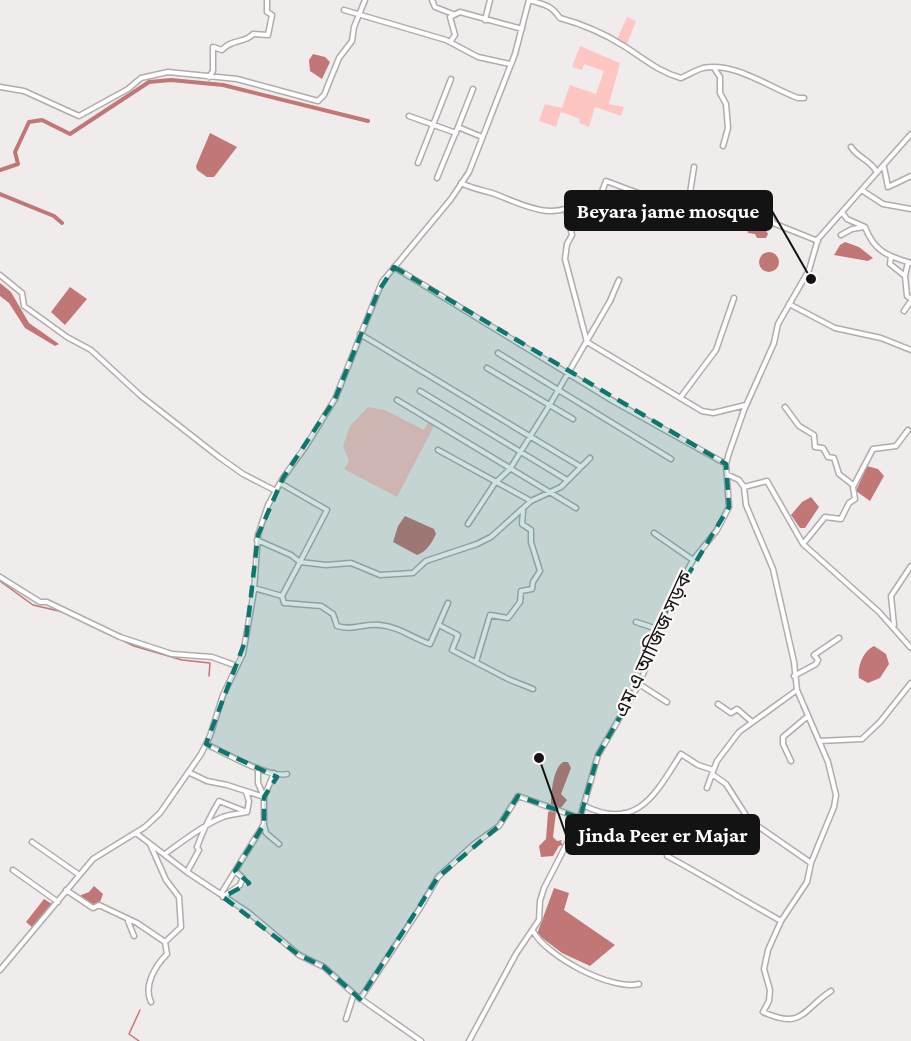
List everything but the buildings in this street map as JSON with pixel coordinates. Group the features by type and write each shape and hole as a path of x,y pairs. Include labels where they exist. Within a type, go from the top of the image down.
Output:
{"street":[{"path":"209,76 213,71 213,47 222,50 231,41 246,39 253,34 268,35 272,15 267,12 267,0"},
{"path":"0,87 24,92 83,116 147,75 179,72 190,76 237,79 318,101 324,95 339,58 352,41 365,0"},
{"path":"432,0 435,7 454,15"},
{"path":"485,20 490,0"},
{"path":"0,970 58,902 78,874 93,859 136,833 160,813 190,773 206,744 246,639 254,588 257,540 276,491 335,399 382,282 451,199 461,183 511,64 529,0 542,1 553,8 560,18 581,24 623,45 663,73 681,78 702,68 714,68 741,73 777,90 804,98"},
{"path":"344,10 450,42 477,57 511,64"},
{"path":"450,42 455,35 450,17 460,12 522,29"},
{"path":"714,68 720,77 720,93 726,104 728,128 723,146"},
{"path":"418,163 451,79"},
{"path":"437,178 473,89"},
{"path":"409,116 456,133"},
{"path":"458,127 482,137"},
{"name":"এম এ আজিজ সড়ক","path":"469,1041 516,954 539,920 540,901 544,888 580,818 598,755 639,684 650,657 657,629 693,560 717,530 729,507 726,464 747,405 774,343 778,324 809,270 818,241 911,134"},
{"path":"851,147 857,156 872,164 876,171"},
{"path":"884,166 888,186 911,176"},
{"path":"682,204 690,193 694,167"},
{"path":"461,183 540,210 566,210 580,201 594,204 598,202 606,181 657,200 682,204 739,221 755,210 765,212 771,216 773,223 818,241"},
{"path":"863,191 883,204 911,209"},
{"path":"566,210 572,235 567,244 565,259 587,342 702,411 713,413 747,405"},
{"path":"842,212 847,219 865,227 870,241 891,256 910,263 905,276 906,296 911,300 904,311"},
{"path":"841,235 852,229 865,227"},
{"path":"891,256 890,264 905,276"},
{"path":"393,267 568,373 726,464"},
{"path":"0,275 22,293 24,306 41,320 91,350 141,396 219,457 243,474 276,491"},
{"path":"468,524 495,483 510,469 587,342 619,280"},
{"path":"680,398 716,350 734,298"},
{"path":"789,304 835,328 881,338 911,350"},
{"path":"360,334 581,467"},
{"path":"498,352 671,459"},
{"path":"487,368 573,419"},
{"path":"420,391 567,480"},
{"path":"398,400 576,508"},
{"path":"785,408 799,426 814,434 815,447 819,446 828,457 834,458 839,474 854,486"},
{"path":"803,544 825,517 841,519 850,501 855,499 854,486 873,448 896,446 908,430"},
{"path":"438,450 531,501"},
{"path":"257,540 291,555 300,562 326,565 351,563 380,575 413,573 426,561 482,542 531,501 567,480 590,458"},
{"path":"728,475 739,480 744,487 746,505 773,569 794,662 797,690 828,762 836,800 811,863 807,882 782,921 768,950 764,969 770,990 769,1001 763,1012 778,1020 799,1018 831,991"},
{"path":"744,487 766,481 803,544 894,627 911,648"},
{"path":"280,483 327,510 282,596 284,603 321,606 333,614 337,626 344,628 353,629 364,624 391,626 430,644 448,603"},
{"path":"476,662 490,615 508,618 520,602 521,591 532,590 532,582 540,571 531,542 531,530 522,524 523,510"},
{"path":"654,533 693,560"},
{"path":"894,627 891,596 911,566"},
{"path":"0,577 40,602 47,602 66,609 120,637 172,654 212,657 237,666"},
{"path":"254,588 282,596"},
{"path":"636,622 657,629"},
{"path":"439,625 458,635 452,650 532,689"},
{"path":"794,676 816,664 818,660 814,655 839,638"},
{"path":"819,741 862,739 880,722 911,683"},
{"path":"639,684 667,702"},
{"path":"707,788 726,747 751,721 797,690"},
{"path":"718,704 731,713 737,709 751,721"},
{"path":"791,761 783,744 783,737 808,716"},
{"path":"206,744 258,768 286,774"},
{"path":"583,805 606,813 624,813 642,806 658,792 681,754 713,772 726,784 749,820 811,863"},
{"path":"258,768 259,791 264,797"},
{"path":"190,773 207,782 228,785 264,797"},
{"path":"274,773 264,797 264,824 266,833 279,844"},
{"path":"246,792 249,801 247,812"},
{"path":"360,999 438,877 474,844 499,826 518,796 580,818"},
{"path":"187,872 199,850 197,848 207,821 219,801 247,812"},
{"path":"165,854 223,817 247,812"},
{"path":"624,813 638,827 659,837 667,847 667,856 699,873 705,880 731,891 782,921"},
{"path":"223,897 222,892 264,824"},
{"path":"136,833 187,872 249,913 299,955 324,967 360,999 421,1041"},
{"path":"32,842 78,874"},
{"path":"150,843 166,880 180,902 181,927 165,942"},
{"path":"13,870 58,902"},
{"path":"223,897 240,885 243,878 235,871"},
{"path":"66,890 93,908 99,905 128,921 137,923 165,942 167,954 157,964 148,990 151,1002"},
{"path":"128,921 134,936"},
{"path":"533,931 537,939 560,956 598,978 612,984 639,984"},
{"path":"346,1019 354,994"}],"highlighted area":[{"path":"394,267 726,464 729,507 659,623 639,684 598,755 580,818 518,796 499,826 438,877 360,999 324,967 299,955 223,897 249,883 235,871 264,824 264,797 277,777 206,744 246,639 258,535 283,478 335,399 378,292"}],"shaded area":[{"path":"627,17 636,21 627,44 617,39"},
{"path":"580,46 620,63 609,104 624,107 621,116 595,107 589,127 579,123 580,119 561,112 556,127 539,121 545,104 562,108 570,85 596,94 604,71 584,64 582,70 572,67"},
{"path":"313,54 325,57 330,62 322,79 310,71 309,60"},
{"path":"210,133 237,147 214,177 207,177 197,170 196,166"},
{"path":"745,221 763,225 768,234 766,238 757,238 755,234 748,233"},
{"path":"845,242 859,247 873,258 868,261 834,255 840,245"},
{"path":"769,252 776,255 779,262 776,269 769,272 762,269 759,262 762,255"},
{"path":"0,283 11,292 29,323 59,344 55,346 25,328 9,303 0,296"},
{"path":"70,287 87,299 65,325 51,312"},
{"path":"368,407 385,410 424,430 428,422 434,426 397,497 344,469 349,461 343,446 350,426"},
{"path":"867,466 878,469 884,476 870,501 856,491"},
{"path":"811,497 819,507 805,528 800,528 791,515 802,502"},
{"path":"405,516 434,529 436,534 428,547 417,555 393,542 398,526"},
{"path":"874,646 886,654 889,664 880,678 868,683 859,678 859,669 864,655"},
{"path":"563,762 568,762 571,768 561,794 567,800 560,809 551,805 551,794 557,770"},
{"path":"553,810 556,812 553,837 557,841 562,840 563,845 559,846 553,856 541,857 539,846 546,839 548,812"},
{"path":"94,886 103,894 100,902 94,906 81,898 81,895 89,892"},
{"path":"554,888 569,893 564,910 615,945 590,966 562,953 537,934"},
{"path":"44,899 52,904 33,928 26,922"}],"waterway":[{"path":"0,170 18,164 15,152 29,122 42,120 70,134 149,82 171,80 223,85 368,121"},
{"path":"0,194 54,216 62,223"},
{"path":"0,581 33,605 63,612 134,646 182,660 210,663 209,676"},
{"path":"139,1041 129,1034 140,1010"}],"place":[{"name":"Beyara jame mosque","path":"811,279"},
{"name":"Jinda Peer er Majar","path":"539,758"}]}
